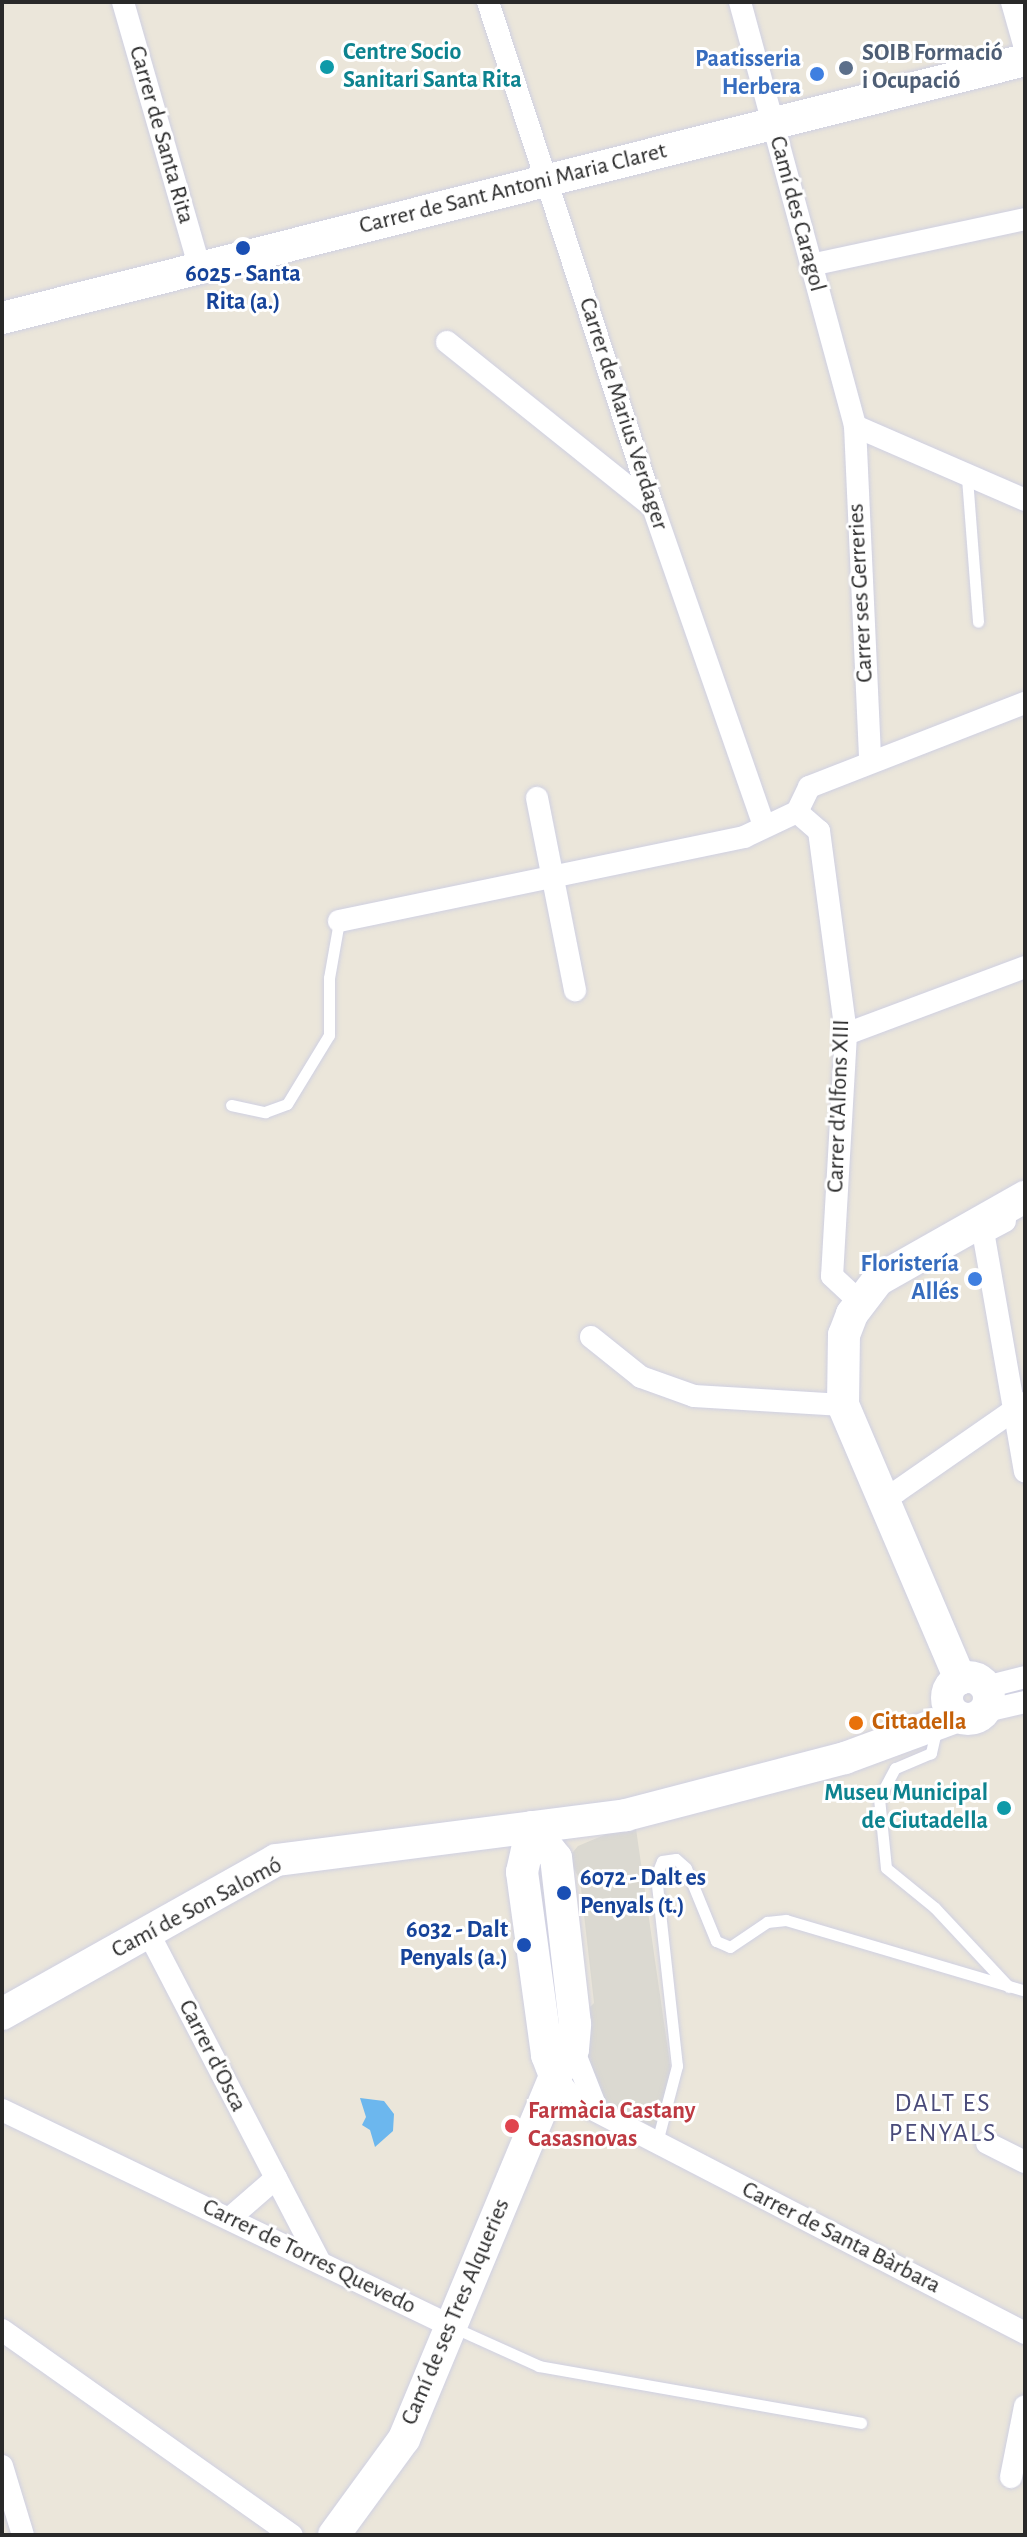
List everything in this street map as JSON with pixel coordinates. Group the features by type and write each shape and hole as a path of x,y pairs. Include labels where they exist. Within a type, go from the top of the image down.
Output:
{"street":[{"name":"Carrer de Santa Rita","path":"123,2 200,268"},
{"name":"Carrer de Marius Verdager","path":"488,2 653,507 764,825"},
{"name":"Camí des Caragol","path":"740,2 855,426"},
{"path":"1012,2 1025,48"},
{"name":"Carrer de Sant Antoni Maria Claret","path":"2,318 1025,60"},
{"path":"811,265 1025,219"},
{"path":"447,342 653,507"},
{"path":"855,426 967,478 1025,500"},
{"name":"Carrer ses Gerreries","path":"855,426 870,761"},
{"path":"339,921 744,837 797,812 809,787 1025,703"},
{"path":"537,798 556,876 575,990"},
{"name":"Carrer d'Alfons XIII","path":"797,812 819,831 846,1034 832,1276 865,1300"},
{"path":"846,1034 1025,967"},
{"path":"965,1704 843,1405 844,1335 878,1280 1025,1197"},
{"path":"1025,1197 1020,1213 984,1232 1020,1407 1025,1471"},
{"path":"865,1300 890,1295 984,1237 1025,1217"},
{"path":"591,1337 641,1377 694,1396 843,1405"},
{"path":"881,1496 896,1492 1020,1407"},
{"path":"556,1858 566,1844 619,1817 845,1758 1025,1677"},
{"path":"965,1704 1025,1702"},
{"name":"Camí de Son Salomó","path":"2,2014 276,1860 619,1817"},
{"path":"532,1827 556,1858 575,2024 573,2049 597,2110"},
{"path":"532,1827 522,1872 547,2055 555,2076"},
{"name":"Carrer d'Osca","path":"149,1934 320,2262"},
{"name":"Camí de ses Tres Alqueries","path":"334,2535 404,2439 555,2076 573,2049"},
{"name":"Carrer de Santa Bàrbara","path":"555,2076 560,2088 597,2110 1025,2333"},
{"name":"Carrer de Torres Quevedo","path":"2,2110 450,2326"},
{"path":"987,2143 1025,2162"},
{"path":"230,2218 276,2178"},
{"path":"2,2330 292,2535"},
{"path":"1011,2477 1025,2406"},
{"path":"2,2466 23,2535"}],"lane":[{"path":"967,478 978,622"},
{"path":"231,1105 265,1112 287,1104 329,1035 330,963 339,921"},
{"path":"965,1704 931,1753 895,1768 879,1798 886,1868 935,1908 1010,1988"},
{"path":"657,2142 677,2066 656,1876 662,1861 676,1859 686,1868 716,1941 730,1947 767,1922 786,1920 1025,1991"},
{"name":"Carrer de Torres Quevedo","path":"450,2326 539,2366 861,2423"}],"shaded area":[{"path":"635,1822 671,2071 656,2129 606,2102 593,2087 584,2044 590,2040 587,2010 594,2003 580,1880 568,1858 578,1846"}],"water":[{"path":"360,2098 384,2101 394,2114 393,2131 375,2147 370,2130 362,2125 366,2117"}],"place":[{"name":"Centre Socio Sanitari Santa Rita","path":"327,67"},
{"name":"SOIB Formació i Ocupació","path":"846,68"},
{"name":"Paatisseria Herbera","path":"817,74"},
{"name":"6025 - Santa Rita (a.)","path":"243,248"},
{"name":"Floristería Allés","path":"975,1279"},
{"name":"Cittadella","path":"856,1723"},
{"name":"Museu Municipal de Ciutadella","path":"1004,1808"},
{"name":"6072 - Dalt es Penyals (t.)","path":"564,1893"},
{"name":"6032 - Dalt Penyals (a.)","path":"524,1945"},
{"name":"Farmàcia Castany Casasnovas","path":"512,2126"}],"district":[{"name":"DALT ES PENYALS","path":"943,2119"}]}
